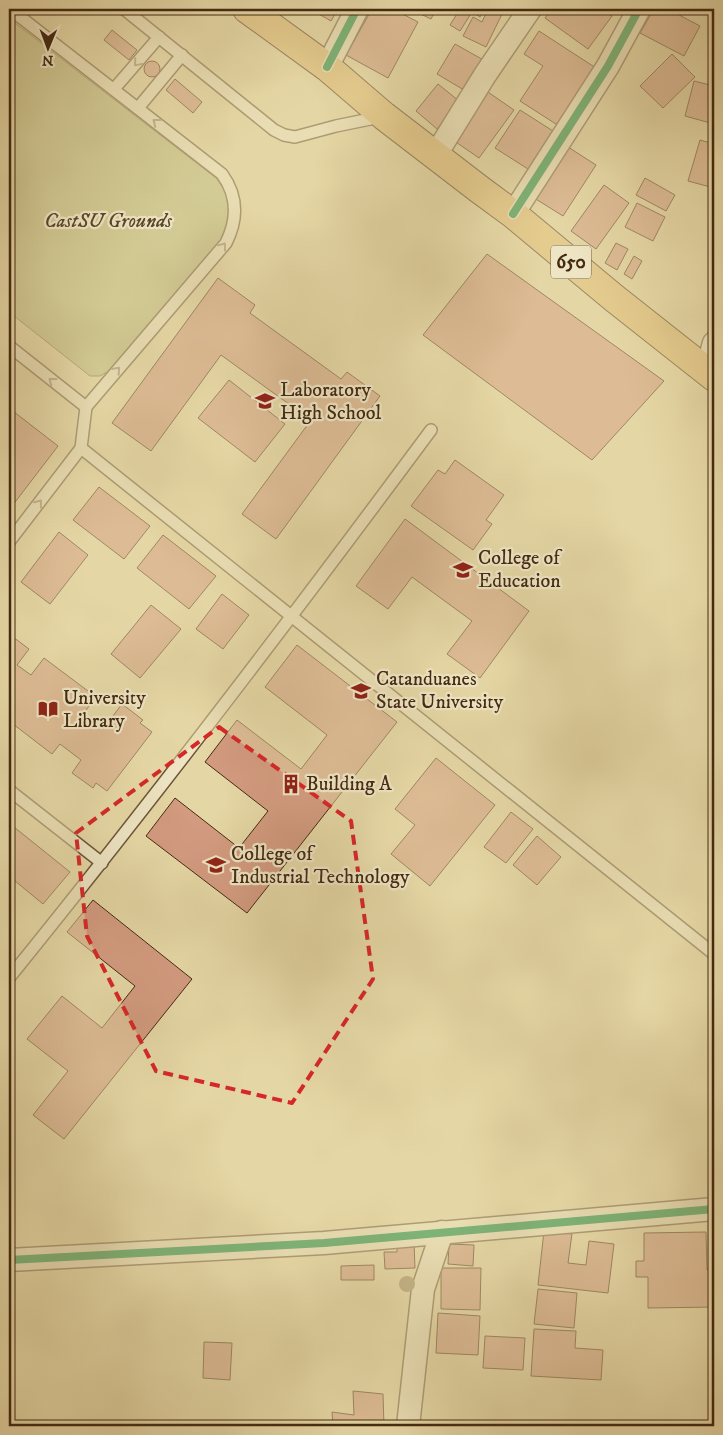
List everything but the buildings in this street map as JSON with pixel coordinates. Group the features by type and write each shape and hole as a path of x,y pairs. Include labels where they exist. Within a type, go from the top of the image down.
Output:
{"main road":[{"name":"650","path":"247,9 328,67 384,116 513,214 614,298 710,374"}],"street":[{"path":"328,67 357,9"},
{"path":"435,156 485,75 530,9"},
{"path":"513,214 608,66 639,9"},
{"path":"710,374 714,343"},
{"path":"9,1260 324,1243 714,1209"},
{"path":"408,1426 424,1289 442,1232"}],"lane":[{"path":"9,542 81,448 86,407 226,243 232,232 235,216 233,193 222,174 10,9"},
{"path":"124,9 274,130 284,135 295,137 384,116"},
{"path":"114,89 159,37"},
{"path":"138,108 182,55"},
{"path":"9,346 86,407"},
{"path":"9,978 102,863 293,616 431,430"},
{"path":"81,448 714,954"},
{"path":"9,790 102,863"}],"highlighted area":[{"path":"219,727 351,821 373,979 292,1103 156,1071 87,936 76,833"}],"green space":[{"name":"CastSU Grounds","path":"9,21 15,23 216,178 226,192 230,203 230,215 220,244 109,371 100,376 90,376 9,312"}],"cycle path":[{"path":"327,67 357,9"},
{"path":"513,214 608,66 639,9"},
{"path":"9,1260 324,1243 714,1209"}],"place":[{"name":"Laboratory High School","path":"265,401"},
{"name":"College of Education","path":"463,570"},
{"name":"Catanduanes State University","path":"361,691"},
{"name":"University Library","path":"48,709"},
{"name":"Building A","path":"291,784"},
{"name":"College of Industrial Technology","path":"216,865"}]}
